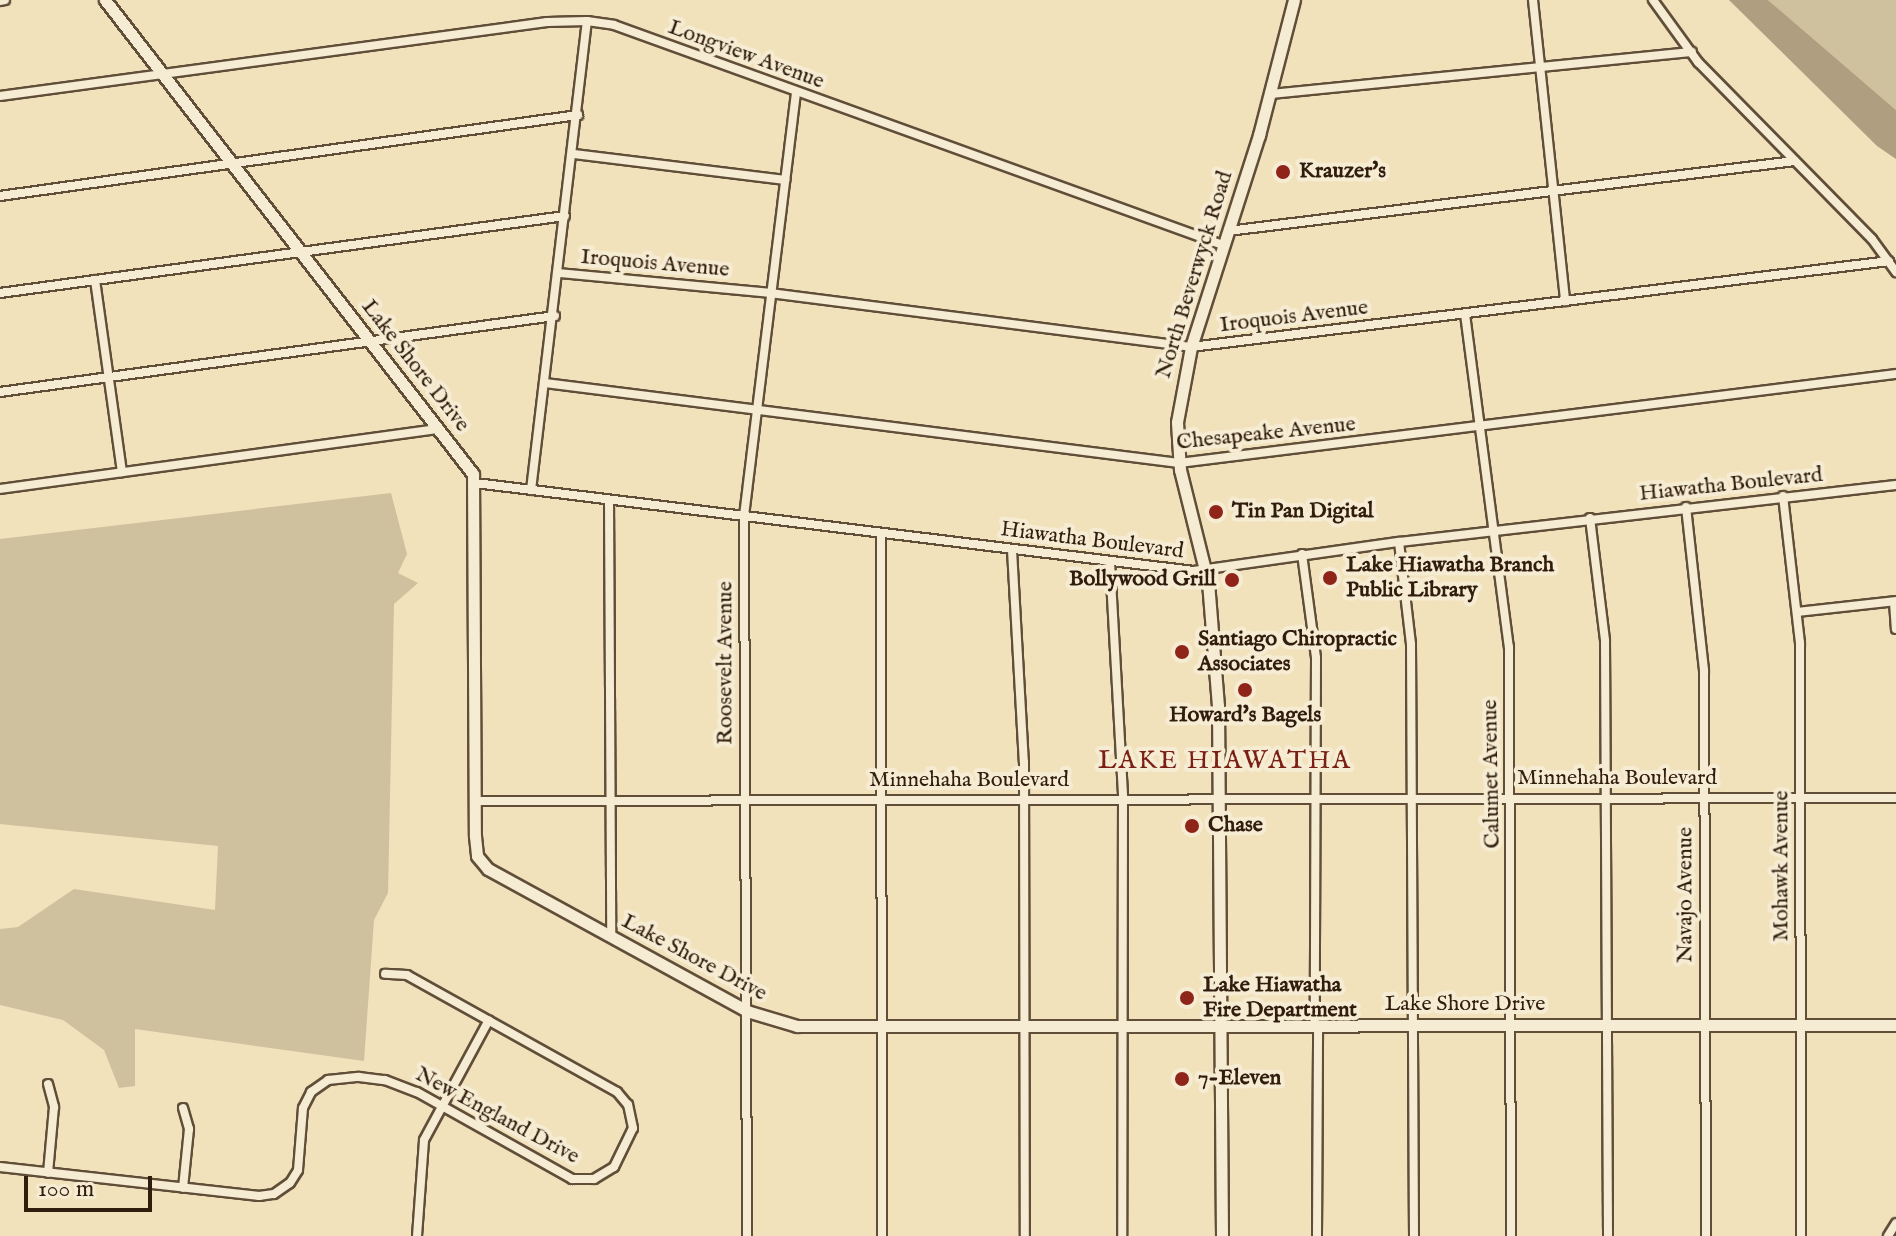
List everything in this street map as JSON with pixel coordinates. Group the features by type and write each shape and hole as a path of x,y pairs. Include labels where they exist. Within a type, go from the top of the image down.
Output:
{"street":[{"name":"Lake Shore Drive","path":"105,0 469,467 475,483 477,856 484,865 747,1011 797,1026 1896,1025"},
{"name":"North Beverwyck Road","path":"1222,1236 1215,650 1206,567 1179,463 1179,399 1191,347 1270,94 1294,0"},
{"path":"1533,0 1565,301"},
{"path":"1653,0 1692,52 1896,272"},
{"name":"Longview Avenue","path":"0,96 547,22 587,21 614,25 1223,245"},
{"path":"531,490 555,316 587,21"},
{"path":"1270,94 1692,52"},
{"name":"Roosevelt Avenue","path":"747,1236 744,516 796,92"},
{"path":"0,196 578,115"},
{"path":"574,154 785,180"},
{"path":"1228,231 1795,161"},
{"path":"0,293 565,216"},
{"name":"Iroquois Avenue","path":"559,273 770,293 1191,347 1889,261"},
{"path":"95,280 122,472"},
{"name":"Calumet Avenue","path":"1465,314 1509,647 1511,1236"},
{"path":"0,392 555,316"},
{"name":"Chesapeake Avenue","path":"545,383 1179,463 1896,374"},
{"path":"0,489 439,429"},
{"name":"Hiawatha Boulevard","path":"475,483 1194,571 1302,554 1590,518 1896,485"},
{"name":"Mohawk Avenue","path":"1783,496 1800,643 1801,1236"},
{"path":"609,500 611,936"},
{"name":"Navajo Avenue","path":"1686,507 1704,670 1706,1236"},
{"path":"1590,518 1605,641 1608,1236"},
{"path":"881,533 882,1236"},
{"path":"1399,542 1411,644 1414,1236"},
{"path":"1012,550 1025,799 1025,1236"},
{"path":"1302,554 1316,658 1317,1236"},
{"path":"1110,562 1123,798 1122,1236"},
{"path":"1797,612 1895,601 1896,629"},
{"name":"Minnehaha Boulevard","path":"475,801 1896,798"},
{"name":"New England Drive","path":"0,1167 259,1196 284,1189 299,1164 305,1102 315,1088 328,1080 385,1080 441,1106 576,1180 605,1174 630,1140 631,1111 617,1092 407,975 385,974"},
{"path":"417,1236 424,1140 489,1020"},
{"path":"48,1084 54,1107 48,1173"},
{"path":"183,1108 189,1129 183,1188"},
{"path":"1888,1236 1896,1223"}],"shaded area":[{"path":"1729,0 1768,0 1896,110 1896,159 1877,146"},
{"path":"1768,0 1896,0 1896,110"},
{"path":"391,493 407,554 398,573 418,583 394,604 388,893 374,920 364,1061 135,1029 135,1086 119,1088 104,1050 63,1020 0,1005 0,929 18,927 74,889 215,910 218,846 0,824 0,539"}],"place":[{"name":"Krauzer's","path":"1283,172"},
{"name":"Tin Pan Digital","path":"1216,512"},
{"name":"Lake Hiawatha Branch Public Library","path":"1330,578"},
{"name":"Bollywood Grill","path":"1232,580"},
{"name":"Santiago Chiropractic Associates","path":"1182,652"},
{"name":"Howard's Bagels","path":"1245,690"},
{"name":"Chase","path":"1192,826"},
{"name":"Lake Hiawatha Fire Department","path":"1187,998"},
{"name":"7-Eleven","path":"1182,1079"}],"district":[{"name":"LAKE HIAWATHA","path":"1225,761"}]}
